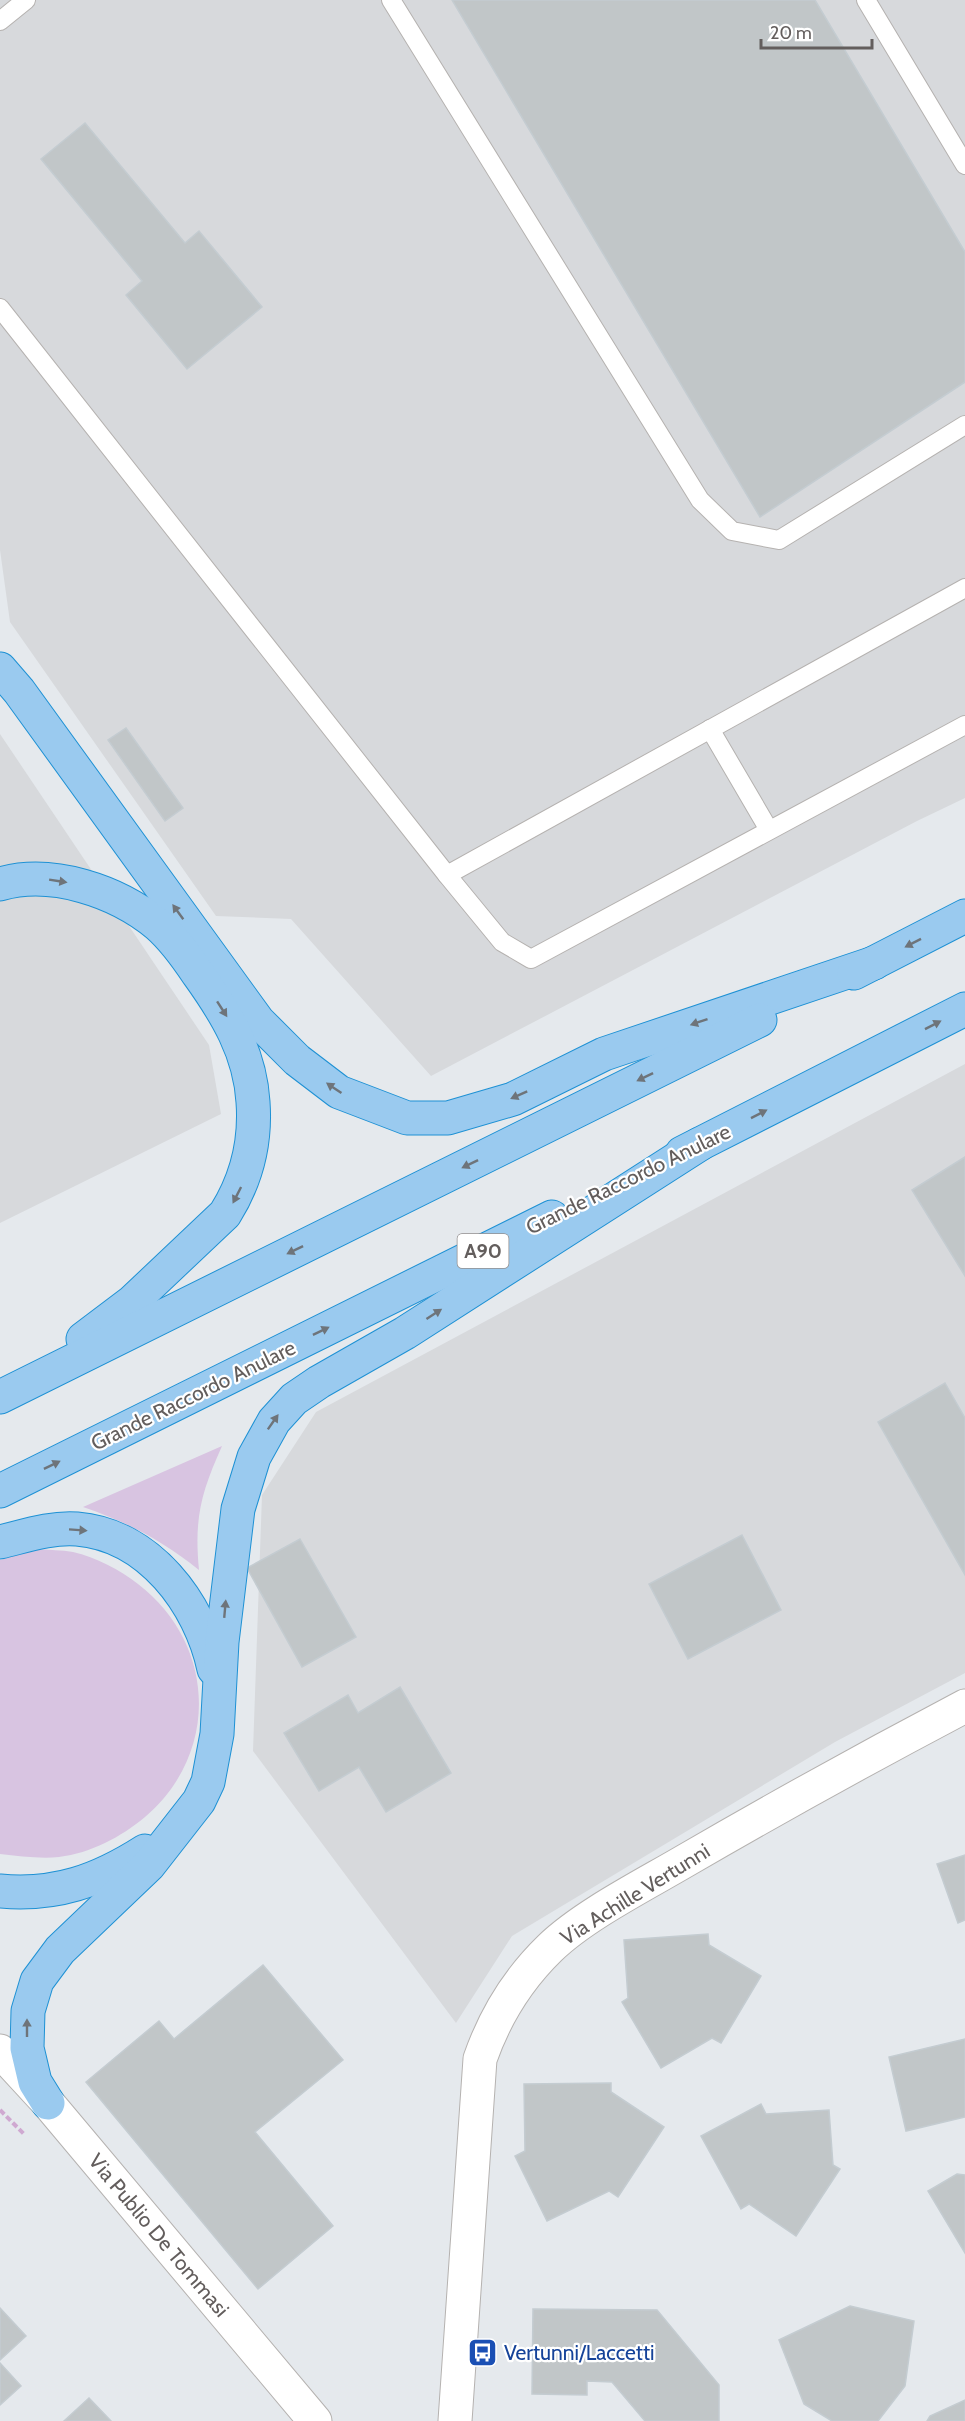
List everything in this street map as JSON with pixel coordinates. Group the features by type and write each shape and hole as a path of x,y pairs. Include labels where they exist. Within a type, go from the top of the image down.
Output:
{"highway":[{"path":"0,669 19,691 258,1021 297,1060 339,1092 407,1118 448,1118 513,1099 604,1054 874,963"},
{"path":"0,884 40,879 75,885 131,908 155,923 170,936 212,993 236,1033 248,1072 253,1101 254,1131 245,1178 225,1214 132,1302 65,1353 0,1391"},
{"path":"0,1397 965,916"},
{"name":"Grande Raccordo Anulare","path":"0,1491 700,1144 965,1009"},
{"path":"48,2103 35,2082 27,2048 28,2011 38,1981 60,1950 149,1865 199,1801 208,1782 217,1734 218,1688 230,1562 238,1509 262,1439 283,1409 319,1382 405,1333 700,1144"},
{"path":"0,1542 54,1530 75,1529 101,1534 155,1563 170,1579 196,1617 212,1656 218,1688"},
{"path":"0,1891 49,1891 98,1878 149,1848 182,1823"}],"street":[{"name":"Via Achille Vertunni","path":"455,2421 480,2058 503,2005 513,1990 551,1947 606,1908 806,1790 965,1706"},
{"name":"Via Publio De Tommasi","path":"0,2051 48,2103 315,2421"}],"lane":[{"path":"0,21 26,0"},
{"path":"391,0 700,500 732,531 779,540 965,425"},
{"path":"866,0 965,165"},
{"path":"0,308 447,875 502,942 531,959 965,725"},
{"path":"447,875 965,588"},
{"path":"710,729 770,830"}],"shaded area":[{"path":"0,0 965,0 965,798 431,1076 291,919 216,916 10,622 0,550"},
{"path":"0,734 209,1045 221,1114 0,1223"},
{"path":"965,1064 965,1673 835,1742 512,1936 456,2023 253,1751 262,1495 316,1412"},
{"path":"222,1446 201,1506 198,1535 199,1570 144,1533 83,1507"},
{"path":"37,1549 82,1554 116,1569 138,1584 164,1609 183,1637 194,1667 199,1699 196,1731 187,1762 169,1791 145,1817 126,1831 94,1848 52,1858 0,1854 0,1560"}],"building":[{"path":"452,0 815,0 965,252 965,382 760,517"},
{"path":"85,123 185,243 199,231 262,307 187,369 126,295 142,281 41,159"},
{"path":"126,728 183,808 165,821 108,740"},
{"path":"965,1157 965,1276 912,1190"},
{"path":"945,1383 965,1418 965,1575 878,1422"},
{"path":"742,1535 781,1610 688,1659 649,1584"},
{"path":"300,1539 356,1637 302,1667 247,1568"},
{"path":"400,1687 451,1773 386,1812 359,1767 319,1791 284,1733 348,1695 358,1713"},
{"path":"965,1855 965,1920 958,1923 937,1864"},
{"path":"708,1934 709,1945 761,1976 721,2043 712,2038 661,2068 622,2002 628,1998 624,1940"},
{"path":"263,1965 343,2060 255,2132 333,2226 258,2289 86,2082 159,2021 174,2039"},
{"path":"965,2039 965,2117 906,2131 889,2057"},
{"path":"611,2083 611,2092 664,2127 618,2197 609,2191 547,2221 515,2156 525,2151 524,2084"},
{"path":"761,2104 766,2114 829,2110 833,2165 840,2169 796,2236 749,2204 741,2209 701,2136"},
{"path":"957,2174 965,2175 965,2253 928,2191"},
{"path":"850,2306 914,2321 905,2386 878,2421 832,2421 804,2404 779,2340"},
{"path":"0,2308 26,2336 0,2360"},
{"path":"533,2309 657,2310 719,2385 719,2421 645,2421 612,2382 587,2381 587,2395 532,2394"},
{"path":"0,2363 21,2386 0,2405"},
{"path":"89,2398 111,2421 64,2421"},
{"path":"965,2400 965,2421 927,2421 930,2416"}],"place":[{"name":"Vertunni/Laccetti","path":"483,2352"}]}
